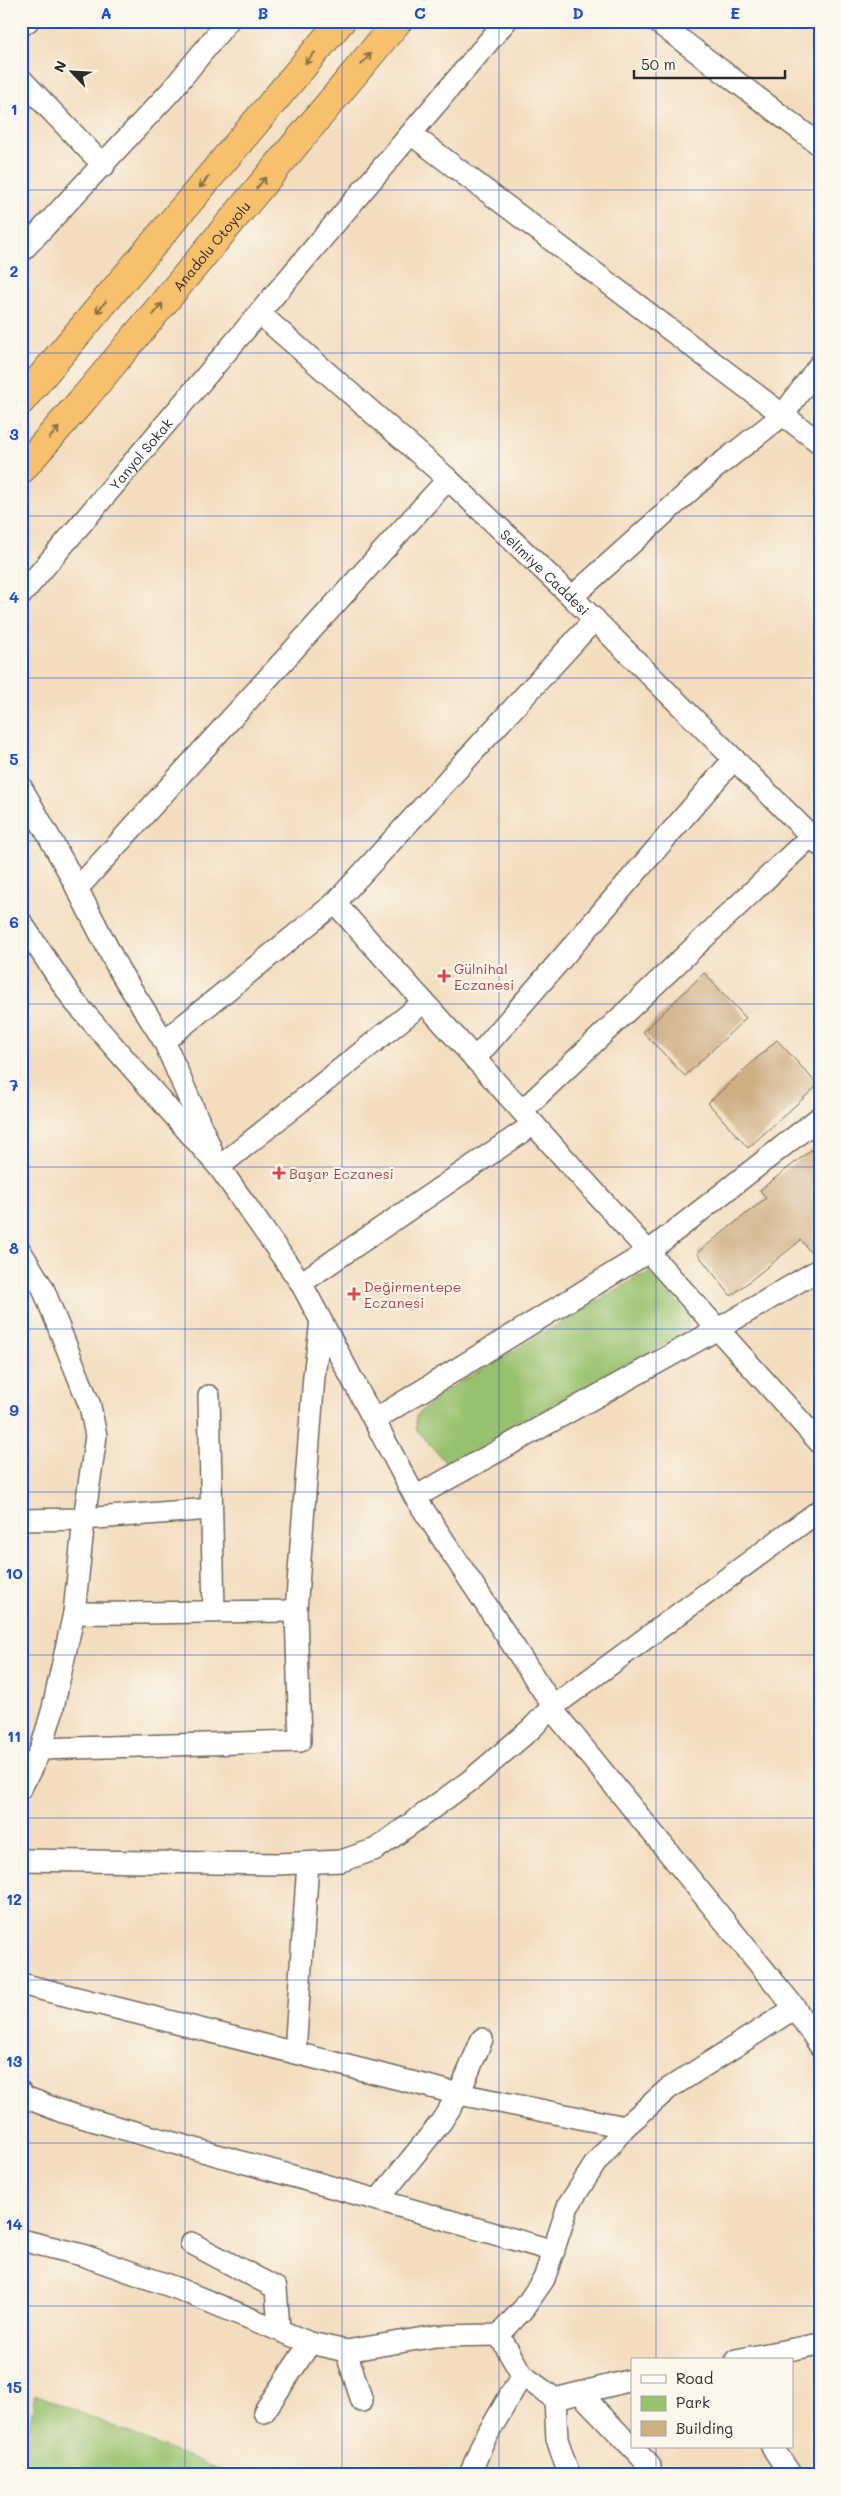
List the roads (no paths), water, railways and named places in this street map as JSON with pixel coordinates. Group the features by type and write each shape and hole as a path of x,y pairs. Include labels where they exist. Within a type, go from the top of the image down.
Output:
{"highway":[{"path":"21,401 341,21"},
{"name":"Anadolu Otoyolu","path":"21,470 86,396 398,21"}],"street":[{"path":"21,26 28,21"},
{"path":"21,252 104,166 172,91 228,21"},
{"name":"Yanyol Sokak","path":"21,595 506,21"},
{"path":"656,21 820,145"},
{"path":"21,79 104,166"},
{"path":"411,134 820,443"},
{"name":"Selimiye Caddesi","path":"259,313 448,479 595,619 815,841"},
{"path":"572,597 714,469 783,415 820,364"},
{"path":"77,890 448,479"},
{"path":"164,1041 335,903 595,619"},
{"path":"476,1059 734,759"},
{"path":"21,786 119,970 164,1041 219,1167"},
{"path":"301,1283 528,1118 815,841"},
{"path":"335,903 820,1443"},
{"path":"21,922 74,1001 219,1167 301,1283 415,1497 552,1707 795,2008 820,2045"},
{"path":"219,1167 424,1002"},
{"path":"374,1420 648,1252 820,1117"},
{"path":"21,1252 43,1288 90,1406 96,1436 84,1519 74,1613 41,1748 21,1788"},
{"path":"415,1497 718,1329 820,1269"},
{"path":"41,1748 300,1741 296,1611 314,1376 321,1322"},
{"path":"209,1396 210,1509 214,1611"},
{"path":"21,1520 84,1519 210,1509"},
{"path":"21,1860 308,1863 341,1861 376,1849 471,1780 532,1728 552,1707 820,1510"},
{"path":"74,1613 146,1614 214,1611 296,1611"},
{"path":"295,2053 308,1863"},
{"path":"21,1984 459,2094 625,2127"},
{"path":"21,2240 82,2255 176,2288 279,2329 310,2344 346,2351 436,2336 500,2335 524,2308 544,2279 568,2206 595,2164 625,2127 668,2089 795,2008"},
{"path":"378,2200 441,2122 459,2094 482,2039"},
{"path":"21,2092 24,2098 63,2112 554,2251"},
{"path":"190,2243 276,2288 279,2329"},
{"path":"500,2335 522,2375 555,2399 631,2380"},
{"path":"264,2412 310,2344"},
{"path":"746,2358 820,2344"},
{"path":"346,2351 362,2401"},
{"path":"470,2475 482,2444 522,2375"},
{"path":"580,2393 631,2446"},
{"path":"555,2399 557,2439 569,2475"},
{"path":"633,2448 650,2466"},
{"path":"773,2448 791,2475"}],"place":[{"name":"Gülnihal Eczanesi","path":"444,976"},
{"name":"Başar Eczanesi","path":"279,1173"},
{"name":"Değirmentepe Eczanesi","path":"354,1294"}]}
